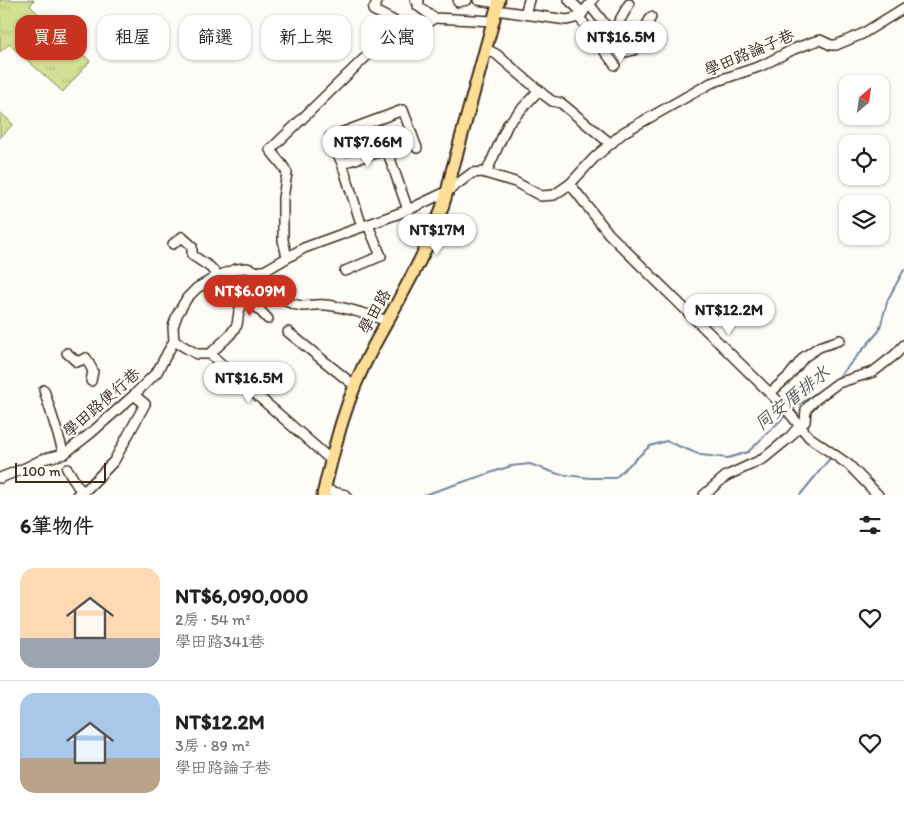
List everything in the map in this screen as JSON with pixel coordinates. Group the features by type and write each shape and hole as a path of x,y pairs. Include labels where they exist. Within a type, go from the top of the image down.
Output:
{"main road":[{"name":"學田路","path":"324,492 349,398 370,352 422,259 438,222 498,4"}],"street":[{"path":"378,0 373,10 383,15"},
{"path":"415,0 419,2 418,6 434,18 493,21"},
{"path":"478,0 498,4 525,14 567,20 581,15 592,3 626,52 634,50 651,17"},
{"path":"525,14 529,0"},
{"path":"569,0 615,65"},
{"path":"612,34 629,4"},
{"name":"學田路論子巷","path":"486,173 515,182 541,196 554,195 570,184 594,158 624,132 711,83 761,66 794,49 813,42 820,40 836,45 862,34 904,8"},
{"path":"486,49 496,54 552,101 561,103 611,144"},
{"path":"287,257 283,240 283,198 286,173 283,166 270,150 362,60"},
{"path":"210,354 230,335 237,325 239,312 257,284 262,271 304,248 408,210 448,191 472,172 486,173 508,124 539,90"},
{"path":"345,271 381,256 365,226 342,163 330,137 403,110 417,148"},
{"path":"342,163 387,150 408,210"},
{"path":"570,184 609,234 770,393 800,425 809,438 849,465 878,495"},
{"path":"173,244 182,238 192,246 192,255 210,267 218,276"},
{"name":"學田路便行巷","path":"0,478 43,459 64,454 134,395 157,372 174,341 173,326 177,315 187,298 197,288 218,276 236,269 247,268 258,272 262,271"},
{"path":"248,298 268,319"},
{"path":"288,302 298,306 324,304 388,320"},
{"path":"288,332 355,386"},
{"path":"770,393 789,376 804,357 819,347 840,340"},
{"path":"174,341 197,354 210,354 332,461"},
{"path":"704,495 726,476 763,459 790,437 800,425 806,422 806,409 815,400 838,383 873,372 896,354 904,345"},
{"path":"67,353 77,362 86,358 93,371 91,381"},
{"path":"44,390 64,454"},
{"path":"79,494 114,462 145,404 134,395"},
{"path":"67,469 75,484 81,490 79,494"},
{"path":"324,492 346,495"}],"green space":[{"path":"0,0 34,0 30,6 40,15 15,15 15,49 9,44 0,52"},
{"path":"87,58 90,61 63,92 27,60 87,60"},
{"path":"0,112 13,124 0,138"}],"waterway":[{"name":"同安厝排水","path":"791,410 837,379 879,331 888,299 904,270"},
{"path":"793,408 802,421"},
{"name":"同安厝排水","path":"424,495 511,466 530,464 558,474 590,478 615,478 650,446 666,441 701,455 728,458 748,452 786,415"},
{"path":"800,495 831,457"}]}
